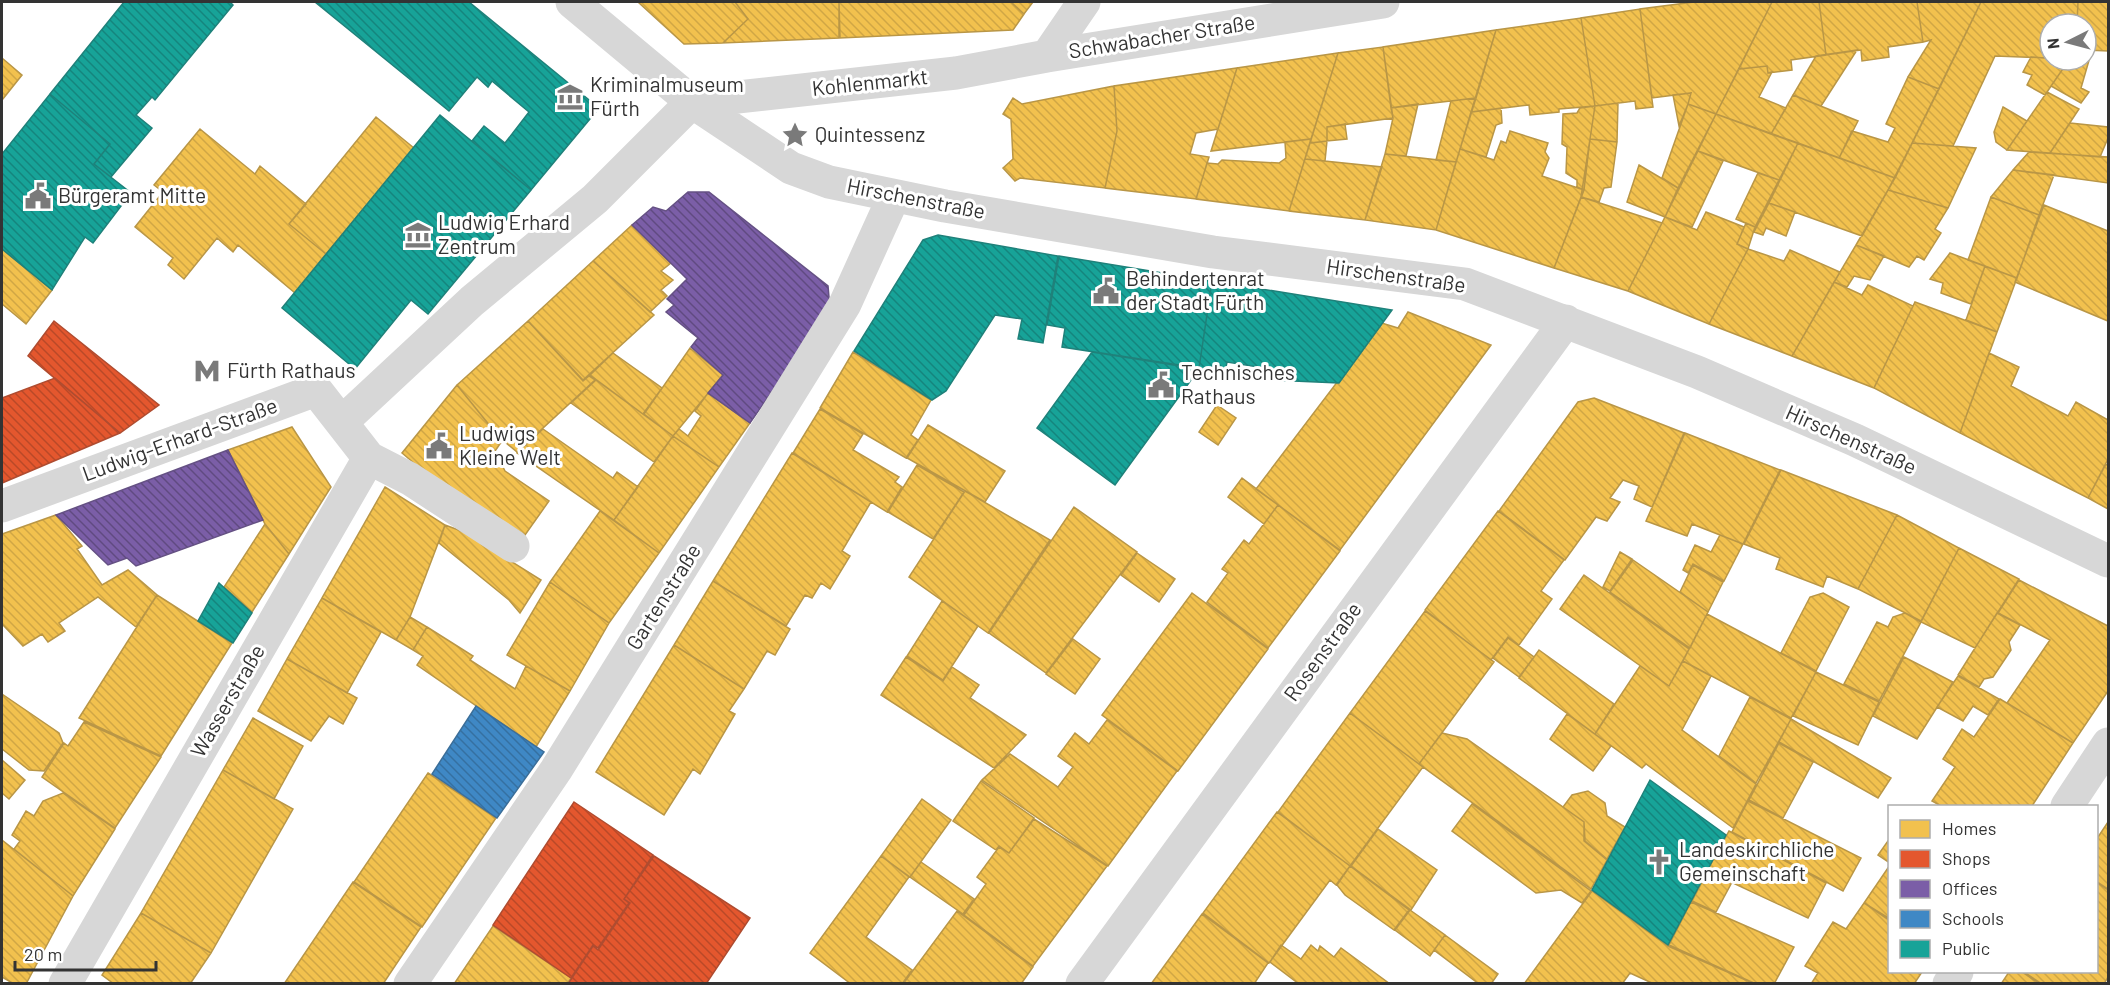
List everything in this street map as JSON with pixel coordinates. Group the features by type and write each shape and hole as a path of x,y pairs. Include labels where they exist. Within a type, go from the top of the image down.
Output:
{"street":[{"name":"Hirschenstraße","path":"572,2 692,102 791,168 829,182 894,196 1213,252 1465,284 1697,372 1856,440 2109,561"},
{"path":"1047,56 1084,2"},
{"name":"Schwabacher Straße","path":"1047,56 1383,2"},
{"name":"Kohlenmarkt","path":"692,102 956,74 1047,56"},
{"path":"513,546 410,479 369,458 343,421 472,301 595,199 692,102"},
{"name":"Gartenstraße","path":"410,984 556,770 845,304 894,196"},
{"name":"Rosenstraße","path":"1082,984 1566,321"},
{"name":"Ludwig-Erhard-Straße","path":"2,506 316,390 343,421"},
{"name":"Wasserstraße","path":"65,984 369,458"},
{"path":"2068,805 2109,744"}],"building: Homes":[{"path":"638,2 735,2 748,19 723,43 684,44"},
{"path":"735,2 839,2 839,38 723,43 748,19"},
{"path":"839,2 1011,2 1024,14 1013,30 840,38"},
{"path":"1011,2 1033,2 1024,14"},
{"path":"1694,2 1772,2 1716,114 1688,104 1691,93 1652,98 1640,9"},
{"path":"1772,2 1819,2 1826,55 1791,60 1792,70 1768,73 1767,66 1739,69"},
{"path":"1819,2 1917,2 1923,42 1888,47 1889,57 1862,61 1861,50 1826,55"},
{"path":"1917,2 1981,2 1939,89 1908,77 1931,40 1923,42"},
{"path":"1981,2 2078,2 2078,12 2038,12 2038,58 1995,56 1953,146 1912,143"},
{"path":"2078,2 2108,2 2108,51 2098,51 2098,12 2078,12"},
{"path":"1640,9 1653,107 1636,109 1635,101 1595,106 1581,18"},
{"path":"1581,18 1595,106 1559,109 1559,112 1530,115 1529,105 1471,112 1496,30"},
{"path":"1496,30 1476,98 1391,108 1383,47"},
{"path":"1383,47 1393,118 1327,127 1327,141 1310,143 1338,53"},
{"path":"1857,50 1821,106 1793,95 1816,56"},
{"path":"1338,53 1311,139 1211,151 1237,68"},
{"path":"2031,57 2038,58 2038,72 2061,72 2045,95 2027,85 2032,75 2023,72"},
{"path":"2,58 22,75 2,100"},
{"path":"1767,66 1768,73 1772,72 1759,97 1786,108 1771,134 1716,114 1739,69"},
{"path":"1237,68 1218,129 1196,133 1190,154 1209,157 1196,199 1105,188 1117,131 1114,86"},
{"path":"2061,72 2086,72 2081,88 2089,92 2081,103 2051,86"},
{"path":"1908,77 1939,89 1895,178 1839,158 1852,131 1888,142 1895,128 1886,124"},
{"path":"1114,86 1117,131 1105,188 1020,178 1015,181 1003,168 1013,159 1011,119 1003,114 1013,98 1022,104"},
{"path":"2047,92 2079,109 2050,153 2007,150"},
{"path":"1691,93 1688,104 1679,126 1673,95"},
{"path":"1793,95 1858,121 1839,158 1771,134"},
{"path":"1476,98 1456,162 1436,160 1451,101"},
{"path":"1618,103 1617,142 1590,139 1595,106"},
{"path":"1418,104 1406,156 1385,154 1393,118 1391,108"},
{"path":"1688,104 1716,114 1678,188 1662,178"},
{"path":"1595,106 1584,190 1577,187 1577,180 1566,173 1567,147 1562,144 1563,114 1577,113 1580,108"},
{"path":"2003,107 2027,121 2007,150 1996,142 1994,132"},
{"path":"1501,108 1502,123 1496,125 1486,157 1460,149 1471,112"},
{"path":"1716,114 1798,143 1779,180 1698,151"},
{"path":"376,117 414,148 326,254 289,224"},
{"path":"2070,123 2108,127 2108,138 2100,157 2050,153"},
{"path":"1345,124 1347,139 1327,141 1327,127"},
{"path":"200,129 255,174 260,166 306,204 289,224 326,254 295,293 238,245 233,252 217,238 184,279 168,265 173,258 135,227 163,192 154,185"},
{"path":"1510,131 1548,143 1545,152 1549,158 1542,176 1584,190 1554,268 1436,230 1460,149 1494,160 1501,141 1506,143"},
{"path":"1311,139 1289,211 1196,199 1207,163 1218,164 1222,160 1279,163 1286,158 1285,142"},
{"path":"1590,139 1617,142 1611,187 1604,188 1599,202 1581,197"},
{"path":"1327,141 1325,161 1305,159 1310,143"},
{"path":"1798,143 1895,178 1862,236 1769,203"},
{"path":"1912,143 1976,148 1948,208 1888,190"},
{"path":"1698,151 1723,161 1692,227 1665,217"},
{"path":"2029,152 2108,157 2108,183 2013,170"},
{"path":"1385,154 1456,162 1436,230 1365,220"},
{"path":"1305,159 1382,167 1365,220 1289,211"},
{"path":"1639,165 1678,188 1665,217 1627,202"},
{"path":"2013,170 2054,175 2039,215 1991,197"},
{"path":"1758,173 1779,180 1755,227 1736,219"},
{"path":"1888,190 1948,208 1935,229 1941,233 1924,260 1917,256 1909,267 1856,245"},
{"path":"1581,197 1662,223 1628,291 1554,268"},
{"path":"1991,197 2039,215 2017,278 1968,260"},
{"path":"1769,203 1795,212 1786,236 1766,228 1763,235 1754,232"},
{"path":"2044,205 2108,231 2108,321 2015,282"},
{"path":"1706,212 1744,227 1737,244 1748,249 1709,324 1628,291 1665,217 1697,230"},
{"path":"1746,223 1755,227 1748,249 1737,244"},
{"path":"632,225 671,263 661,271 673,280 661,290 667,296 650,312 593,261"},
{"path":"1856,245 1884,256 1870,280 1854,276 1847,287 1834,282"},
{"path":"2,249 52,290 26,324 2,304"},
{"path":"1748,249 1784,261 1790,250 1840,272 1792,356 1709,324"},
{"path":"1950,253 1985,266 1971,304 1941,293 1943,283 1930,279"},
{"path":"593,261 654,315 583,380 528,321"},
{"path":"1985,266 2017,278 1997,332 1966,320"},
{"path":"1834,282 1862,295 1868,285 1913,306 1874,388 1792,356"},
{"path":"1915,302 1997,332 1960,433 1874,388"},
{"path":"1408,312 1491,345 1340,550 1256,489 1382,323 1398,328"},
{"path":"528,321 583,381 589,376 595,380 517,452 499,437 457,385"},
{"path":"690,348 723,375 673,436 644,414"},
{"path":"853,352 931,400 911,435 918,440 906,458 820,408"},
{"path":"613,353 662,388 643,414 590,375"},
{"path":"1989,353 2019,367 2011,386 2068,416 2076,402 2108,420 2108,459 2088,498 1960,433"},
{"path":"596,380 673,436 654,462 571,403"},
{"path":"457,385 502,441 495,451 505,471 549,501 525,535 436,482 402,453"},
{"path":"708,393 750,423 719,467 673,436 679,429 688,436 701,416 695,411"},
{"path":"1594,398 1684,433 1652,507 1634,499 1639,486 1623,480 1610,498 1620,502 1607,521 1596,517 1565,560 1499,511 1578,402"},
{"path":"1217,405 1236,418 1218,445 1199,432"},
{"path":"820,409 863,434 853,450 899,477 895,482 902,487 887,512 793,453"},
{"path":"928,425 1005,471 985,502 907,458"},
{"path":"292,427 331,487 289,554 265,524 228,450"},
{"path":"543,429 613,478 617,472 638,487 614,520 517,453"},
{"path":"1685,433 1780,470 1743,544 1692,524 1687,536 1646,521"},
{"path":"673,436 719,467 659,553 614,520"},
{"path":"792,453 871,502 842,551 850,556 830,589 821,583 812,598 805,595 786,626 713,581"},
{"path":"2106,464 2108,466 2108,509 2088,498"},
{"path":"917,465 964,492 933,539 888,512"},
{"path":"1781,470 1897,515 1858,589 1827,576 1823,587 1776,569 1780,558 1744,544"},
{"path":"1242,478 1278,505 1264,524 1228,497"},
{"path":"385,487 445,525 410,617 396,640 322,598"},
{"path":"965,491 1050,540 988,633 909,577"},
{"path":"1278,505 1340,551 1268,648 1207,602 1228,573 1222,569 1244,540 1249,544"},
{"path":"1074,507 1137,552 1046,673 989,633"},
{"path":"600,511 659,553 609,623 550,582"},
{"path":"1498,511 1564,560 1541,591 1552,599 1519,645 1508,637 1491,660 1425,610"},
{"path":"56,515 82,546 77,549 102,585 128,570 157,595 136,627 98,597 59,623 65,631 48,642 42,634 23,646 2,624 2,534"},
{"path":"1897,515 1959,548 1921,621 1858,589"},
{"path":"265,524 289,554 252,612 224,587"},
{"path":"445,525 464,532 541,580 520,613 509,600 439,543"},
{"path":"1720,535 1743,544 1724,581 1693,564 1688,573 1683,570 1695,545 1711,552"},
{"path":"1959,548 2019,579 1975,648 1921,622"},
{"path":"1620,552 1632,559 1610,591 1603,587"},
{"path":"1137,553 1175,579 1159,602 1121,575"},
{"path":"1633,560 1708,612 1690,648 1610,592"},
{"path":"1693,565 1723,582 1708,612 1680,592"},
{"path":"1584,575 1689,649 1669,686 1560,609"},
{"path":"2019,580 2108,626 2108,691 2073,743 2007,703 2050,640 1998,613"},
{"path":"713,581 790,629 775,655 767,651 744,689 674,645"},
{"path":"550,582 609,623 570,691 507,655"},
{"path":"1192,593 1268,649 1178,771 1102,715"},
{"path":"1823,593 1849,607 1816,671 1781,653 1810,597"},
{"path":"157,595 232,643 161,756 79,718"},
{"path":"322,598 381,632 347,693 287,659"},
{"path":"942,601 978,626 943,680 907,656"},
{"path":"1425,611 1494,662 1419,764 1350,713"},
{"path":"1905,613 1921,622 1879,701 1844,684 1877,622 1888,627 1893,617"},
{"path":"1997,613 2020,625 2009,642 2011,650 1993,677 1984,679 1979,687 1958,675"},
{"path":"1707,614 1816,672 1791,718 1683,661"},
{"path":"410,617 427,627 413,650 396,640"},
{"path":"427,627 473,656 470,660 515,689 526,666 570,691 536,747 417,665 423,656 413,650"},
{"path":"1508,638 1534,657 1519,677 1493,658"},
{"path":"1073,639 1100,659 1075,694 1046,674"},
{"path":"674,645 744,689 729,711 735,714 700,774 693,769 664,815 596,772"},
{"path":"1539,650 1614,704 1595,734 1519,678"},
{"path":"906,657 943,681 952,667 979,685 970,698 1026,735 994,768 881,695"},
{"path":"1904,657 1953,682 1917,739 1873,716"},
{"path":"287,659 357,698 343,724 329,716 311,741 258,711"},
{"path":"1683,661 1711,676 1682,730 1756,784 1733,828 1646,764 1642,768 1595,734 1640,666 1669,686"},
{"path":"1816,672 1879,702 1858,745 1793,716"},
{"path":"1958,676 1999,699 1988,715 1973,706 1963,721 1937,707"},
{"path":"2,694 59,733 63,743 44,771 29,770 2,749"},
{"path":"1750,697 1791,719 1756,783 1719,756"},
{"path":"2000,699 2073,743 2033,805 1939,805 1932,801 1955,767 1943,759 1962,729 1974,737"},
{"path":"1350,713 1423,767 1350,866 1278,812"},
{"path":"1567,714 1611,746 1593,771 1550,739"},
{"path":"253,718 303,746 274,799 223,770"},
{"path":"1791,719 1891,778 1878,798 1779,742"},
{"path":"1107,720 1177,771 1108,866 982,780 1010,754 1058,787 1073,767 1058,756 1075,733 1089,744"},
{"path":"84,722 161,757 115,828 42,777 64,743 68,746"},
{"path":"1442,733 1467,739 1584,822 1584,841 1607,860 1591,889 1419,764"},
{"path":"1779,743 1813,762 1783,818 1749,800"},
{"path":"2,760 25,780 9,799 2,793"},
{"path":"223,770 293,809 211,953 141,913"},
{"path":"428,773 496,818 422,927 354,882"},
{"path":"981,781 1034,818 1009,853 999,846 996,850 953,821"},
{"path":"1588,791 1605,803 1607,816 1625,827 1607,859 1585,841 1584,822 1563,807 1572,795"},
{"path":"63,793 115,829 73,896 14,849 20,841 12,835 26,811 34,816 43,801"},
{"path":"922,799 951,820 910,877 881,856"},
{"path":"1748,801 1861,858 1843,891 1732,832"},
{"path":"1472,804 1591,891 1582,903 1561,890 1536,893 1452,831"},
{"path":"1277,812 1350,866 1336,885 1330,880 1269,963 1203,913"},
{"path":"1034,819 1107,866 1033,966 964,915 986,884 977,877 999,847 1009,853"},
{"path":"2108,822 2108,889 2098,882 2098,837"},
{"path":"1378,829 1437,870 1411,910 1351,866"},
{"path":"1729,831 1826,883 1808,918 1707,871"},
{"path":"2,840 73,896 26,984 14,984 2,977"},
{"path":"1888,841 1888,862 1878,855"},
{"path":"881,856 909,877 866,937 912,970 902,984 851,984 810,953"},
{"path":"921,862 974,899 963,914 910,877"},
{"path":"1350,866 1409,910 1394,930 1345,895 1337,885"},
{"path":"1888,868 1888,918 1864,903"},
{"path":"1708,871 1732,882 1716,912 1692,901"},
{"path":"353,882 421,927 383,984 284,984"},
{"path":"2098,883 2108,890 2108,977 2104,984 2042,984 2026,973 2098,973"},
{"path":"1592,891 1668,946 1755,984 1654,984 1630,973 1622,984 1524,984"},
{"path":"1691,902 1794,947 1774,984 1756,984 1669,945"},
{"path":"1864,903 1888,920 1888,973 1921,973 1914,984 1811,984 1818,973 1805,966 1833,922 1846,929"},
{"path":"1410,910 1445,935 1430,956 1395,930"},
{"path":"957,911 1033,967 1021,984 903,984"},
{"path":"141,913 211,953 190,984 114,984 102,975"},
{"path":"1202,914 1268,963 1254,984 1151,984"},
{"path":"493,926 571,978 567,984 454,984"},
{"path":"1445,935 1498,974 1491,984 1479,984 1434,950"},
{"path":"1281,945 1301,959 1311,945 1318,951 1320,946 1334,957 1341,948 1390,984 1299,984 1270,962"},
{"path":"2008,973 2024,973 2040,984 2001,984"}],"building: Shops":[{"path":"54,321 159,405 120,433 28,356"},
{"path":"55,378 120,433 2,483 2,398"},
{"path":"574,802 653,855 624,899 629,903 598,948 593,945 571,978 493,925"},
{"path":"654,856 750,918 706,984 568,984 593,946 598,950 630,903 624,899"}],"building: Offices":[{"path":"688,192 709,192 828,286 830,309 750,423 708,393 723,375 691,347 698,338 666,312 674,305 667,299 687,279 632,225 653,207 666,211"},
{"path":"228,450 263,520 136,566 127,558 108,565 56,515"}],"building: Schools":[{"path":"476,706 544,752 497,818 432,774"}],"building: Public":[{"path":"124,2 230,2 233,5 155,100 152,97 136,115 152,128 111,177 94,164 110,144 50,94"},
{"path":"315,2 469,2 599,108 531,190 472,141 484,126 505,143 529,112 492,81 488,87 477,77 449,111"},
{"path":"50,94 110,144 94,164 131,193 93,243 85,237 52,290 2,249 2,154"},
{"name":"Ludwig Erhard Zentrum","path":"440,115 531,190 428,314 411,300 355,369 282,308"},
{"path":"938,235 1058,256 1043,343 1018,339 1022,319 995,315 946,391 932,400 854,351 923,240"},
{"path":"1059,256 1212,281 1199,368 1062,347 1065,328 1047,325"},
{"path":"1212,281 1392,310 1339,383 1269,380 1271,369 1227,362 1225,372 1199,368"},
{"path":"1092,352 1199,369 1115,485 1037,428"},
{"path":"219,583 252,613 233,643 198,621"},
{"name":"Landeskirchliche Gemeinschaft","path":"1650,780 1726,835 1668,945 1592,890"}],"place":[{"name":"Kriminalmuseum Fürth","path":"570,97"},
{"name":"Quintessenz","path":"795,135"},
{"name":"Bürgeramt Mitte","path":"38,196"},
{"name":"Ludwig Erhard Zentrum","path":"418,235"},
{"name":"Behindertenrat der Stadt Fürth","path":"1106,291"},
{"name":"Fürth Rathaus","path":"207,371"},
{"name":"Technisches Rathaus","path":"1161,385"},
{"name":"Ludwigs Kleine Welt","path":"439,446"},
{"name":"Landeskirchliche Gemeinschaft","path":"1659,862"}]}
